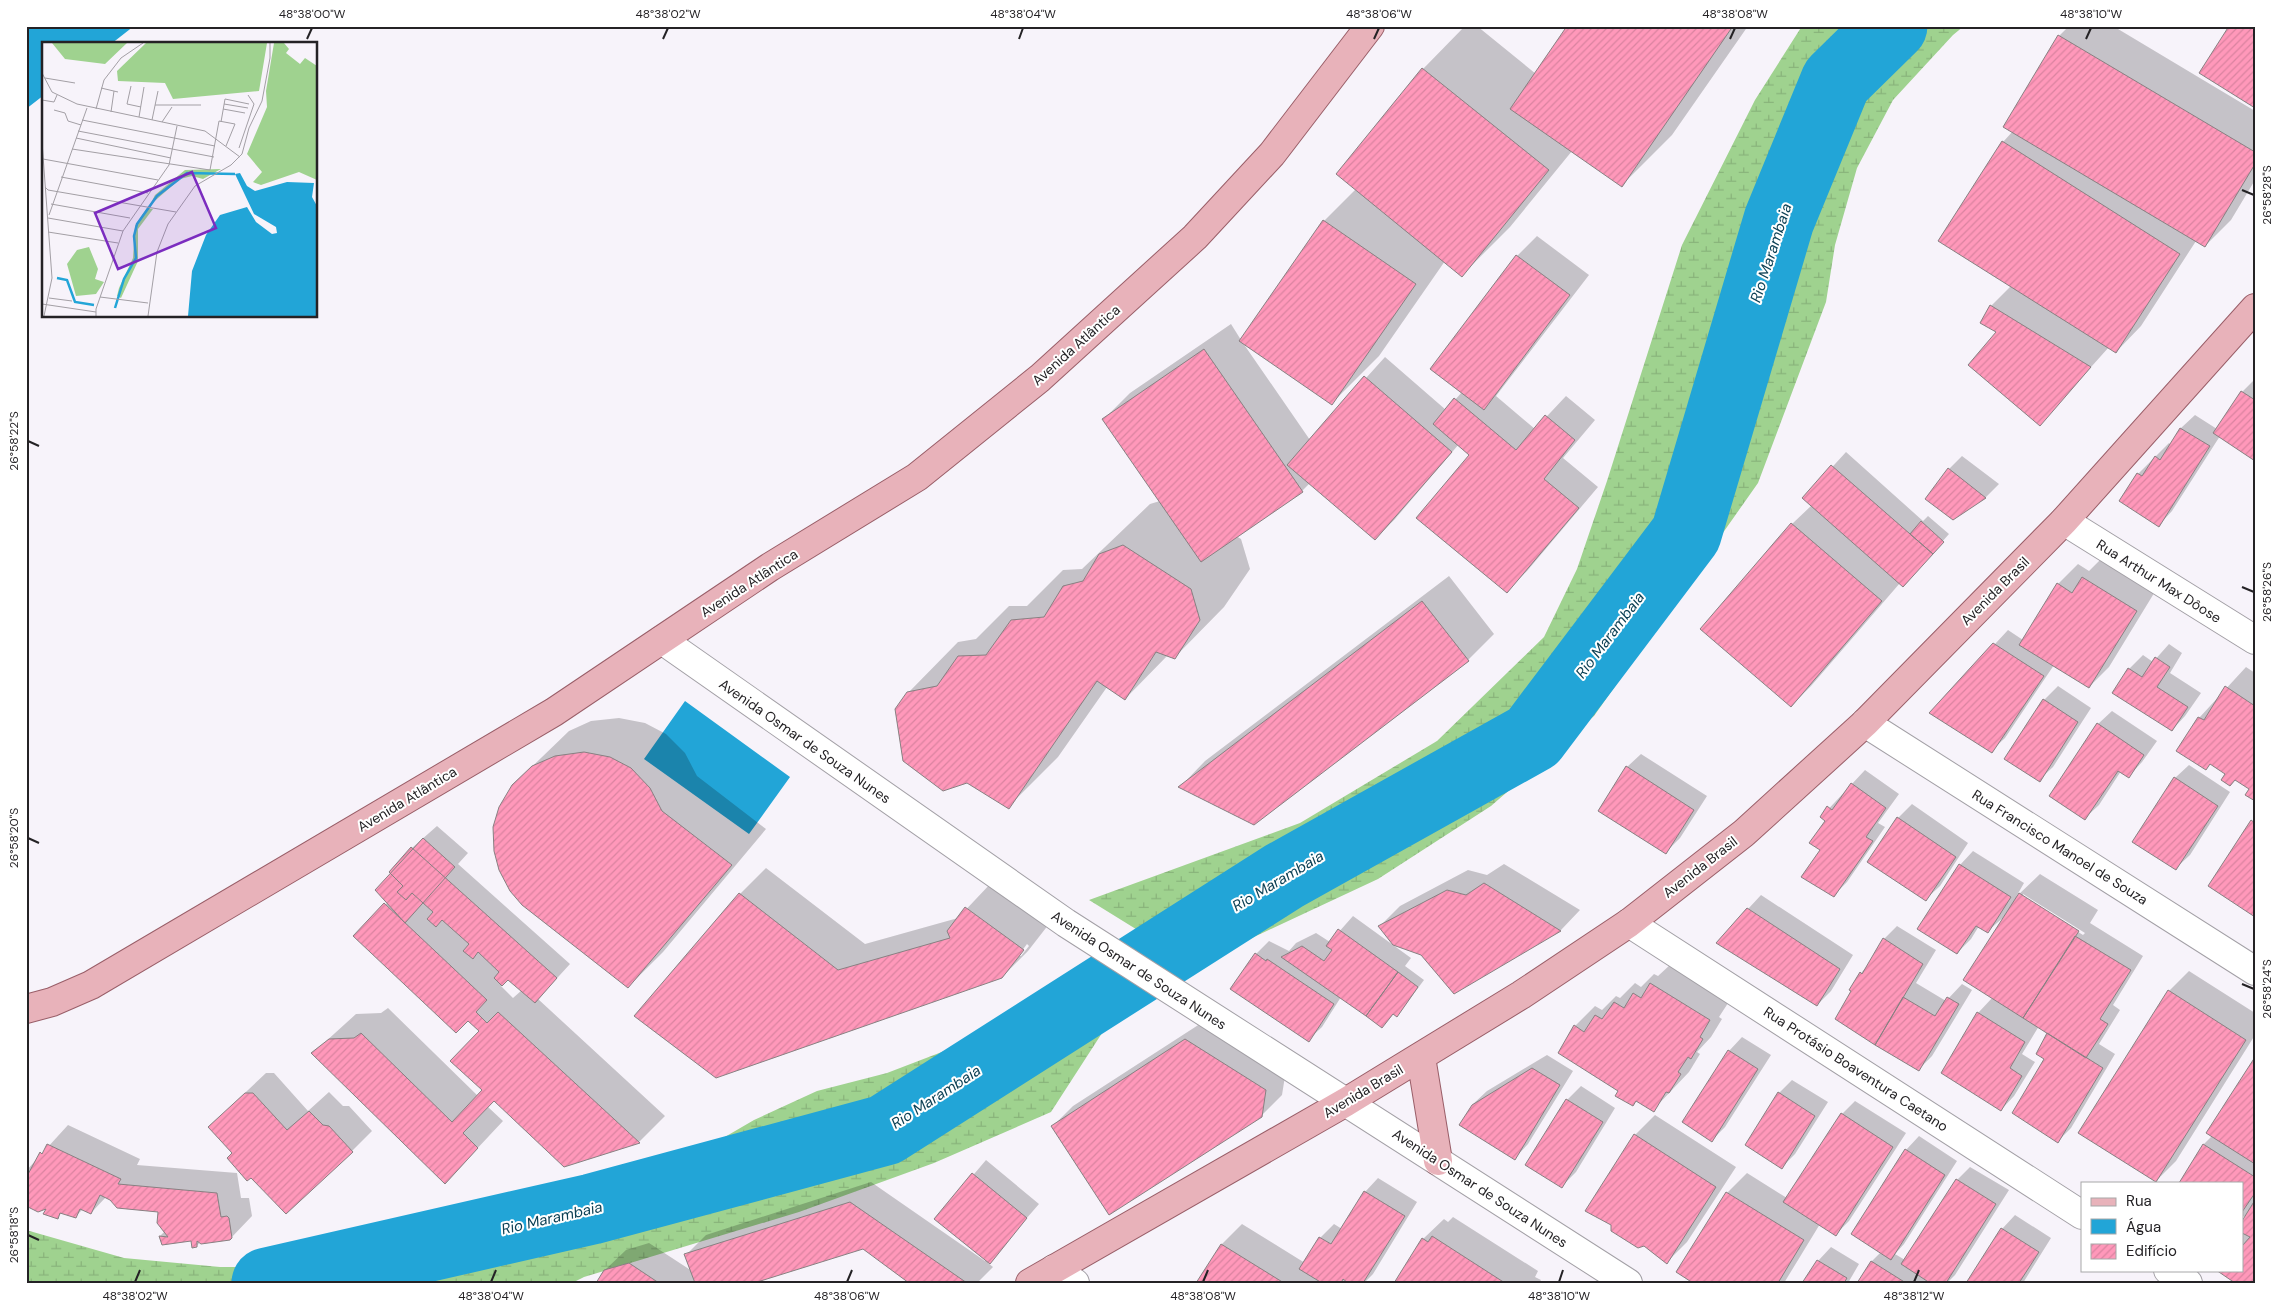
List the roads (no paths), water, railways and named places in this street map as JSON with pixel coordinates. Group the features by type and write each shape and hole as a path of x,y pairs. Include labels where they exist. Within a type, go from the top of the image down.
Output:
{"main road":[{"name":"Avenida Atlântica","path":"26,1009 52,1002 91,985 554,712 770,567 917,477 1040,378 1195,237 1272,154 1370,26"},
{"name":"Avenida Brasil","path":"1030,1283 1064,1276 1521,995 1629,923 1744,834 1865,723 2064,521 2255,308"},
{"path":"1421,1057 1438,1161"}],"street":[{"name":"Rua Arthur Max Dôose","path":"2064,521 2255,640"},
{"name":"Avenida Osmar de Souza Nunes","path":"662,640 1066,923 1628,1283"},
{"name":"Rua Francisco Manoel de Souza","path":"1865,723 2255,971"},
{"name":"Rua Protásio Boaventura Caetano","path":"1629,923 2081,1214"},
{"path":"2171,1272 2188,1283"}],"water":[{"path":"26,26 134,26 114,42 42,42 42,97 26,109"},
{"path":"685,701 790,777 749,834 644,759"}],"waterway":[{"name":"Rio Marambaia","path":"267,1283 592,1209 885,1130 1284,876 1533,737 1686,534 1779,220 1836,81 1892,26"}]}
